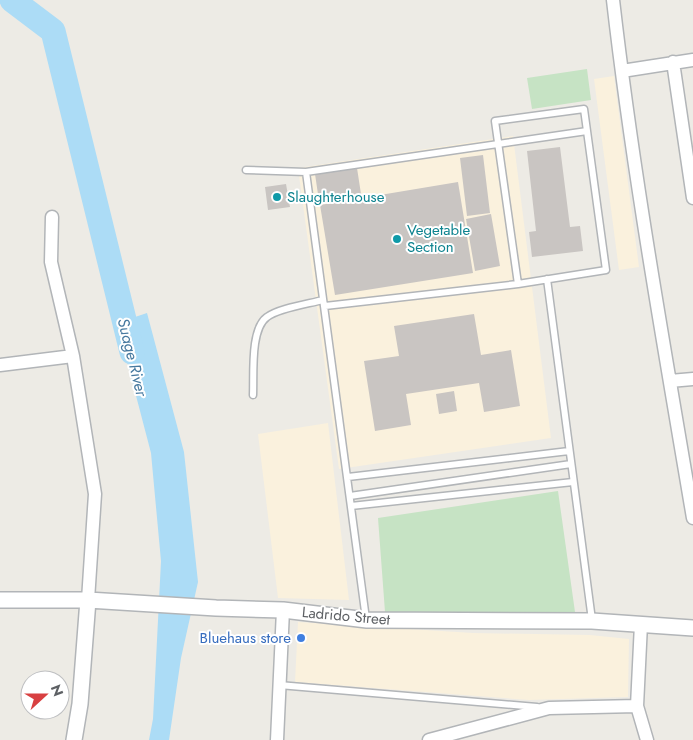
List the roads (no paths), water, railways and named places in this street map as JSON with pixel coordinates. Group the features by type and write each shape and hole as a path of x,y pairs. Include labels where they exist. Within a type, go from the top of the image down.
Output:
{"street":[{"path":"613,0 651,273 693,518"},
{"path":"622,71 693,60"},
{"path":"673,62 693,198"},
{"path":"52,217 51,262 73,356 94,494 80,704 74,740"},
{"path":"0,365 73,356"},
{"path":"670,381 693,379"},
{"name":"Ladrido Street","path":"0,600 88,600 283,610 366,620 592,621 693,628"},
{"path":"276,740 283,610"},
{"path":"641,624 637,706 647,740"},
{"path":"428,740 549,708 637,706"}],"lane":[{"path":"253,395 256,333 260,322 269,315 324,303 518,284 606,270 584,109 495,120 518,284"},
{"path":"246,170 306,172 587,131"},
{"path":"306,172 366,620"},
{"path":"547,279 592,621"},
{"path":"348,477 569,451"},
{"path":"350,496 571,464"},
{"path":"351,506 573,482"},
{"path":"279,685 549,708"}],"water":[{"path":"147,313 184,452 198,582 181,658 169,740 149,740 153,719 161,561 151,453 117,323"}],"waterway":[{"name":"Suage River","path":"12,0 53,31 132,352"}],"place":[{"name":"Slaughterhouse","path":"277,197"},
{"name":"Vegetable Section","path":"397,239"},
{"name":"Bluehaus store","path":"301,638"}]}
